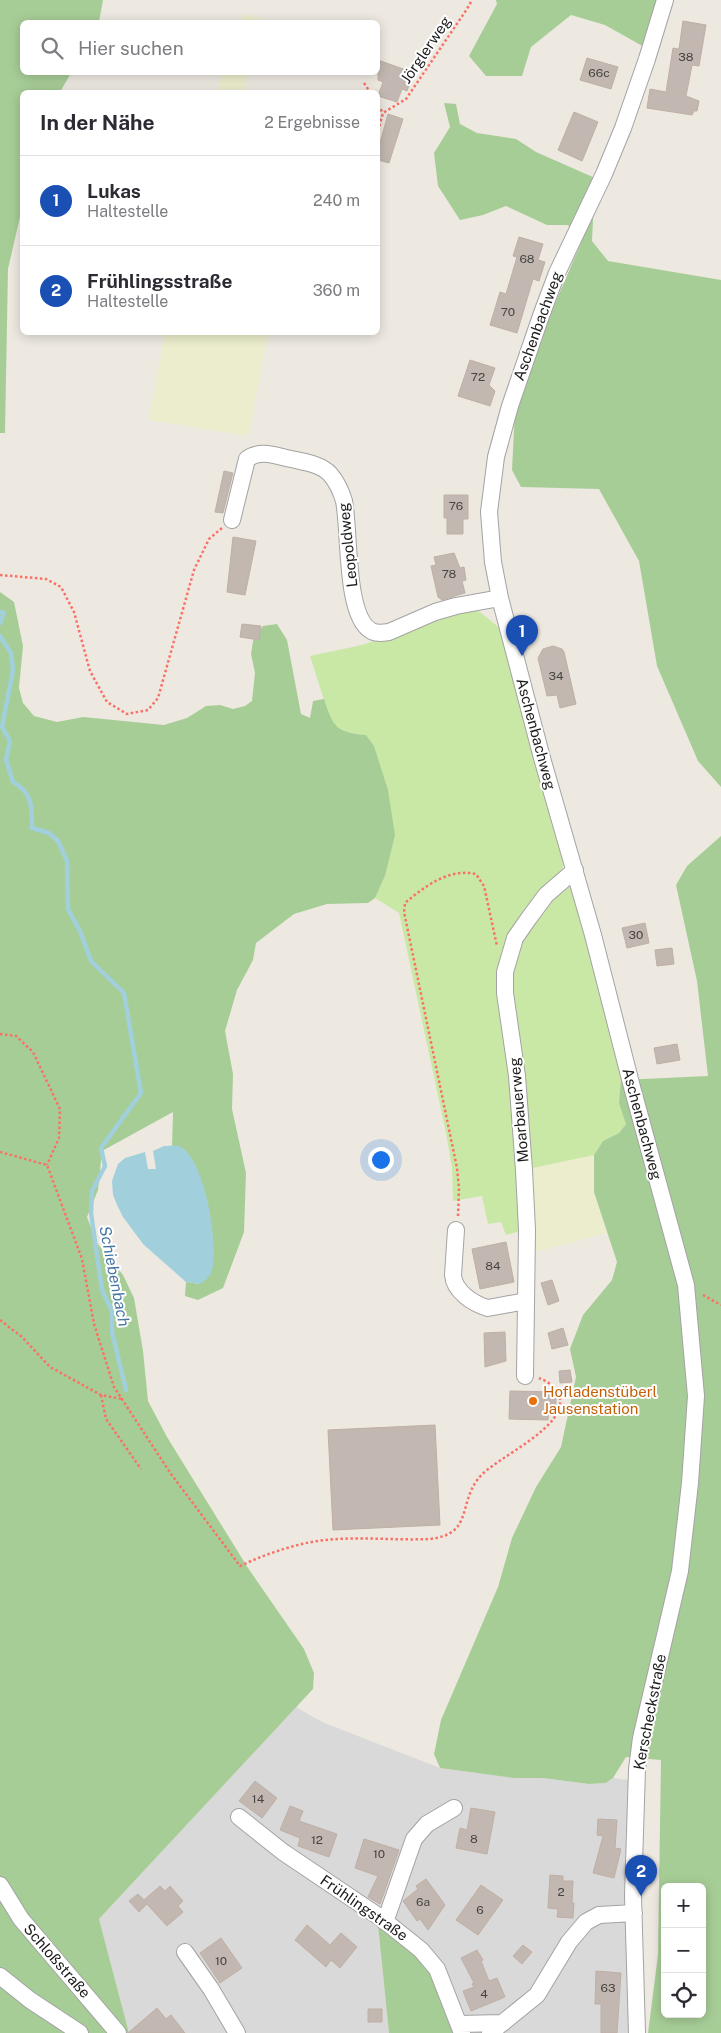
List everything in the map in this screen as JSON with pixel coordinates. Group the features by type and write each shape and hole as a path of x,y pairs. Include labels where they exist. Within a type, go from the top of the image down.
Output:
{"street":[{"name":"Aschenbachweg","path":"665,0 623,128 604,174 557,273 510,406 496,457 489,512 493,562 500,598 686,1285 696,1396 690,1484"},
{"name":"Leopoldweg","path":"232,520 247,459 258,453 309,463 329,472 340,489 346,513 352,586 356,608 359,617 369,630 381,633 388,632 435,612 500,598"},
{"name":"Moarbauerweg","path":"525,1376 527,1230 517,1076 505,993 508,962 516,938 529,918 546,895 575,870"},
{"path":"456,1230 453,1282 458,1290 488,1308 498,1308 526,1301"},
{"name":"Kerscheckstraße","path":"637,2033 634,1913 635,1802 641,1738 680,1571 690,1484"},
{"path":"385,1922 414,1839 427,1824 454,1808"},
{"name":"Frühlingstraße","path":"239,1817 298,1863 410,1940 431,1960 437,1969 460,2028 496,2028 537,1995 569,1942 586,1922 600,1915 634,1913"},
{"name":"Schloßstraße","path":"0,1885 21,1919 118,2033"},
{"path":"185,1952 211,1989 236,2033"},
{"path":"0,1976 30,2000 80,2033"}],"path":[{"name":"Jörglerweg","path":"383,114 406,99 472,0"},
{"path":"364,83 369,90"},
{"path":"380,109 383,114 380,124"},
{"path":"0,575 46,579 61,588 74,612 90,671 108,702 127,714 148,710 158,698 194,570 209,539 232,520"},
{"path":"456,1230 459,1188 457,1168 404,912 405,902 431,883 445,877 461,872 476,874 484,886 498,949 501,956 508,962"},
{"path":"0,1034 16,1036 33,1052 60,1109 59,1138 47,1165 82,1259 94,1324 114,1387 171,1474 240,1566 302,1544 341,1540 430,1539 440,1538 453,1533 461,1522 473,1486 483,1472 544,1429 557,1413 560,1398 553,1386 543,1380 525,1376"},
{"path":"0,1152 47,1165"},
{"path":"0,1320 22,1337 50,1367 101,1395 123,1400"},
{"path":"101,1395 106,1419 141,1469"}],"shaded area":[{"path":"296,1707 322,1722 440,1768 513,1778 543,1778 589,1784 606,1783 613,1778 629,1780 626,1896 629,2033 459,2033 378,1925 389,2033 129,2033 99,1919"}],"green space":[{"path":"0,0 103,0 99,20 20,20 20,75 70,75 61,90 20,90 20,217 8,269 5,433 0,433"},
{"path":"496,0 661,0 646,48 605,25 571,15 531,47 522,76 486,76 469,56 497,4"},
{"path":"243,14 261,18 260,20 241,20"},
{"path":"222,75 247,75 244,90 218,90"},
{"path":"444,103 456,104 460,124 477,133 516,139 536,152 595,178 592,241 608,261 721,280 721,787 698,761 657,666 639,561 599,489 521,487 512,470 515,410 529,364 581,243 568,225 547,225 506,206 483,215 460,220 438,186 434,153 450,127"},
{"path":"165,335 268,335 248,436 149,420"},
{"path":"0,592 14,602 23,646 19,688 23,703 34,716 57,722 83,717 164,725 187,718 206,706 220,705 233,709 245,706 252,701 255,673 251,654 253,641 263,626 277,624 287,640 301,714 310,718 313,701 324,699 330,716 337,726 348,732 366,735 374,746 388,790 395,835 385,876 375,898 368,903 327,904 294,914 256,943 253,960 237,990 225,1031 233,1074 232,1109 246,1173 244,1232 223,1288 198,1300 185,1296 186,1282 200,1284 180,1147 172,1146 173,1112 102,1151 98,1190 87,1217 97,1243 123,1275 134,1298 143,1351 148,1401 167,1437 248,1568 304,1649 314,1673 313,1689 99,1919 129,2033 0,2033"},
{"path":"469,609 480,612 501,629 565,861 561,872 507,952 524,1230 506,1235 501,1222 488,1224 482,1196 453,1201 452,1168 446,1133 399,913 375,898 385,876 366,735 341,729 330,719 310,656 362,645"},
{"path":"721,836 721,2033 648,2033 658,1955 661,1760 626,1757 613,1778 606,1783 589,1784 543,1778 513,1778 440,1768 434,1754 441,1720 498,1587 512,1538 536,1487 561,1447 576,1377 570,1349 583,1315 612,1280 617,1262 594,1192 594,1155 603,1141 619,1133 626,1124 619,1103 621,1080 708,1076 697,981 676,885 687,866"},
{"path":"567,885 573,890 624,1079 626,1124 619,1133 603,1141 594,1155 528,1169 509,993 514,954 532,920"},
{"path":"594,1155 594,1192 607,1233 531,1253 528,1169"},
{"path":"378,1925 428,1962 459,2033 389,2033"}],"water":[{"path":"164,1146 179,1146 188,1153 203,1183 211,1223 214,1258 210,1275 200,1284 186,1282 143,1244 123,1217 113,1195 112,1181 118,1164 125,1158 145,1152 148,1169 156,1169 153,1151"}],"building":[{"path":"683,21 706,25 699,66 692,65 686,96 699,101 697,111 694,111 692,115 647,108 650,89 666,92 673,48 679,49"},
{"path":"587,58 618,67 611,89 580,80"},
{"path":"380,61 406,70 405,72 413,75 407,91 402,89 397,102 380,97 383,82 378,80"},
{"path":"574,112 598,122 582,161 558,150"},
{"path":"388,114 403,119 389,163 380,161 380,143"},
{"path":"519,237 543,244 538,260 545,262 539,281 533,279 517,333 490,325 500,292 506,294 517,257 513,256"},
{"path":"470,360 495,368 489,385 495,391 490,406 458,396"},
{"path":"224,471 233,473 223,513 215,512"},
{"path":"444,495 468,495 468,519 463,519 463,534 447,534 447,518 444,518"},
{"path":"233,537 256,541 245,595 227,592"},
{"path":"454,553 460,568 464,567 466,580 462,581 465,593 442,600 438,597 431,566 436,565 434,557"},
{"path":"242,624 261,626 259,640 240,637"},
{"path":"553,646 562,649 564,652 576,704 560,708 557,695 547,696 538,658 543,649"},
{"path":"645,923 649,943 627,948 622,928"},
{"path":"672,948 674,964 657,966 655,950"},
{"path":"677,1044 680,1060 657,1064 654,1048"},
{"path":"506,1242 514,1282 480,1289 472,1249"},
{"path":"552,1280 559,1301 548,1305 541,1283"},
{"path":"563,1328 568,1345 552,1349 548,1333"},
{"path":"505,1332 506,1361 485,1367 484,1333"},
{"path":"570,1370 572,1382 560,1383 559,1371"},
{"name":"Hofladenstüberl Jausenstation","path":"510,1391 556,1392 556,1410 549,1410 548,1420 509,1419"},
{"path":"435,1425 440,1525 333,1530 328,1430"},
{"path":"255,1781 277,1798 262,1818 239,1801"},
{"path":"290,1806 303,1811 299,1821 337,1834 329,1857 298,1846 300,1838 280,1830"},
{"path":"471,1808 495,1812 487,1854 456,1848 460,1828 467,1830"},
{"path":"598,1819 617,1820 615,1848 621,1849 614,1878 593,1873 603,1836 597,1835"},
{"path":"364,1839 399,1850 380,1904 368,1897 378,1876 355,1868"},
{"path":"550,1875 563,1876 563,1881 573,1881 573,1918 557,1917 558,1909 548,1908"},
{"path":"426,1879 445,1905 428,1930 420,1919 417,1921 403,1901 418,1889 416,1886"},
{"path":"481,1885 503,1900 478,1935 456,1920"},
{"path":"160,1886 165,1891 170,1886 183,1901 178,1906 183,1912 167,1926 147,1904 139,1912 129,1901 138,1894 144,1900"},
{"path":"307,1925 330,1945 341,1933 357,1947 340,1968 331,1960 326,1967 295,1940"},
{"path":"221,1938 242,1968 220,1983 200,1953"},
{"path":"523,1945 532,1952 522,1964 513,1956"},
{"path":"477,1950 483,1960 481,1961 489,1981 497,1978 505,1997 471,2011 463,1991 474,1987 472,1984 474,1983 461,1958"},
{"path":"596,1971 621,1973 617,2033 601,2033 601,2004 595,2004"},
{"path":"157,2008 166,2019 171,2015 185,2033 128,2033"},
{"path":"368,2009 382,2009 382,2022 368,2022"}],"waterway":[{"name":"Schiebenbach","path":"0,612 4,613 0,623"},
{"name":"Schiebenbach","path":"0,636 11,653 13,670 2,727 10,741 6,760 13,782 20,786 28,796 32,814 32,828 49,833 58,841 67,861 68,909 80,931 91,961 124,993 141,1093 101,1148 105,1166 92,1191 91,1213 102,1290 112,1311 112,1332 126,1390"}],"place":[{"name":"Lukas","path":"522,656"},
{"name":"Hofladenstüberl Jausenstation","path":"533,1401"},
{"name":"Frühlingsstraße","path":"641,1896"}]}
